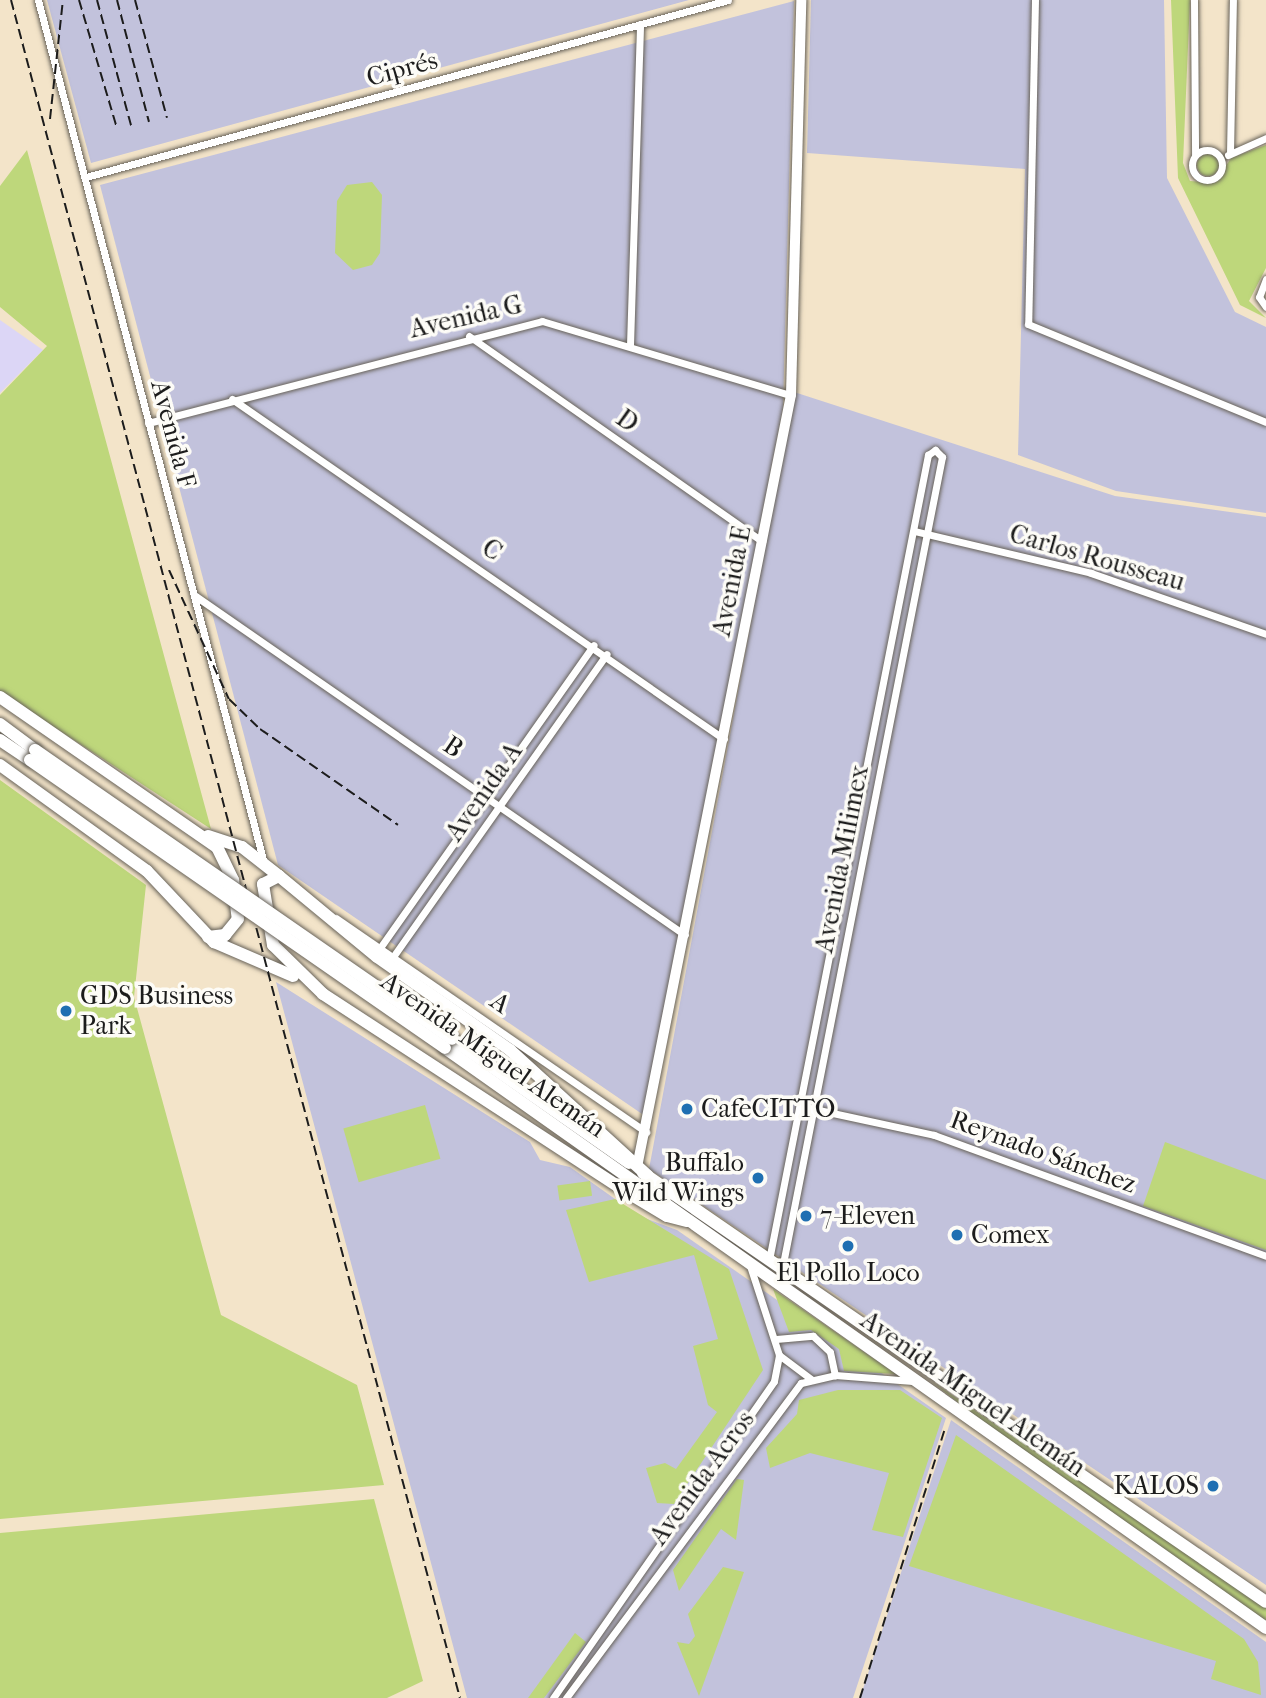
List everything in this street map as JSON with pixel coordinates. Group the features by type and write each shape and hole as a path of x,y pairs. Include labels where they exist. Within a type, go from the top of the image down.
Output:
{"highway":[{"path":"0,697 203,835 227,862 239,912 230,931 208,937"},
{"name":"Avenida Miguel Alemán","path":"0,724 449,1043 750,1266 921,1383 1266,1628"},
{"name":"Avenida Miguel Alemán","path":"0,740 648,1177 1266,1602"},
{"path":"0,765 147,871 208,937 323,994 622,1189 667,1216 687,1221"},
{"path":"203,835 242,846 264,863 273,878 327,913 542,1076 638,1162 648,1177"},
{"path":"273,878 260,896 272,944 323,994"}],"main road":[{"name":"Avenida E","path":"638,1162 687,937 791,395 801,0"},
{"path":"1252,1592 1266,1593"}],"street":[{"name":"Avenida F","path":"38,0 264,863"},
{"name":"Ciprés","path":"86,177 728,0"},
{"path":"1035,0 1028,324 1266,422"},
{"path":"1194,0 1193,170 1205,180 1219,175 1222,159 1266,138"},
{"path":"1230,153 1233,0"},
{"path":"630,345 640,24"},
{"path":"1195,155 1209,149 1222,159"},
{"path":"1266,279 1261,288 1266,307"},
{"name":"Avenida G","path":"148,423 469,336 551,321 791,395"},
{"name":"D","path":"469,336 762,541"},
{"name":"C","path":"232,399 594,645 725,740"},
{"name":"Avenida Milimex","path":"769,1260 928,455 935,450 942,457 928,534 782,1270"},
{"name":"Carlos Rousseau","path":"914,531 1091,573 1266,634"},
{"name":"B","path":"194,595 687,937"},
{"name":"Avenida A","path":"382,945 594,645"},
{"name":"Avenida A","path":"395,954 607,654"},
{"path":"547,712 560,721"},
{"path":"242,846 255,829"},
{"name":"A","path":"327,913 382,945 646,1132"},
{"name":"Reynado Sánchez","path":"800,1106 934,1135 1266,1256"},
{"name":"Avenida Acros","path":"553,1698 774,1381 779,1355 776,1339 750,1266"},
{"path":"776,1339 813,1336 830,1352 835,1375"},
{"path":"779,1355 811,1379 835,1375 921,1383"},
{"name":"Avenida Acros","path":"566,1698 791,1392 811,1379"},
{"path":"742,1427 757,1438"},
{"path":"719,1460 733,1471"}],"shaded area":[{"path":"47,0 689,0 91,163"},
{"path":"811,0 1164,0 1167,178 1235,312 1266,327 1266,513 1116,491 1018,455 1025,169 807,153"},
{"path":"794,1 783,408 645,1116 278,865 100,185"},
{"path":"0,320 43,350 0,393"},
{"path":"794,392 1115,496 1266,517 1266,1585 649,1169"},
{"path":"276,982 530,1142 540,1160 570,1167 639,1216 677,1230 946,1418 853,1698 467,1698"},
{"path":"951,1420 1266,1642 1266,1698 860,1698"}],"green space":[{"path":"1171,0 1190,0 1183,163 1190,181 1215,183 1231,158 1266,145 1266,268 1249,301 1266,318 1240,305 1178,178"},
{"path":"27,150 211,829 0,692 0,395 47,346 0,307 0,186"},
{"path":"1208,154 1216,157 1219,165 1216,173 1208,176 1200,173 1197,165 1200,157"},
{"path":"372,182 382,195 380,253 372,265 353,270 335,253 337,201 347,185"},
{"path":"0,780 146,885 134,997 221,1315 357,1385 384,1485 0,1519"},
{"path":"425,1105 440,1159 359,1182 343,1128"},
{"path":"1165,1142 1266,1180 1266,1250 1143,1206"},
{"path":"590,1181 592,1196 559,1200 557,1186"},
{"path":"615,1199 729,1269 763,1370 674,1504 657,1503 646,1468 665,1463 676,1469 717,1412 708,1405 693,1346 718,1339 694,1255 589,1282 566,1210"},
{"path":"773,1289 896,1374 844,1371 839,1349 811,1330 789,1332"},
{"path":"931,1381 1266,1606 1266,1621 993,1430"},
{"path":"838,1390 900,1390 942,1418 903,1537 872,1530 889,1473 810,1453 770,1468 766,1448 797,1414 799,1400"},
{"path":"956,1435 1244,1639 1258,1662 1261,1695 1211,1679 1216,1661 909,1566"},
{"path":"737,1479 744,1480 736,1540 721,1529 679,1591 673,1570"},
{"path":"374,1499 423,1681 387,1698 0,1698 0,1533"},
{"path":"723,1567 744,1572 699,1696 677,1642 689,1644 695,1636 688,1614"},
{"path":"575,1633 586,1642 544,1698 528,1698"}],"railway":[{"path":"11,0 460,1698"},
{"path":"50,119 63,0"},
{"path":"79,0 117,128"},
{"path":"97,0 131,125"},
{"path":"117,0 149,122"},
{"path":"135,0 167,118"},
{"path":"169,570 229,699 260,729 398,825"},
{"path":"860,1698 945,1429"}],"place":[{"name":"GDS Business Park","path":"66,1011"},
{"name":"CafeCITTO","path":"687,1109"},
{"name":"Buffalo Wild Wings","path":"758,1178"},
{"name":"7-Eleven","path":"806,1216"},
{"name":"Comex","path":"957,1235"},
{"name":"El Pollo Loco","path":"848,1246"},
{"name":"KALOS","path":"1213,1486"}]}
